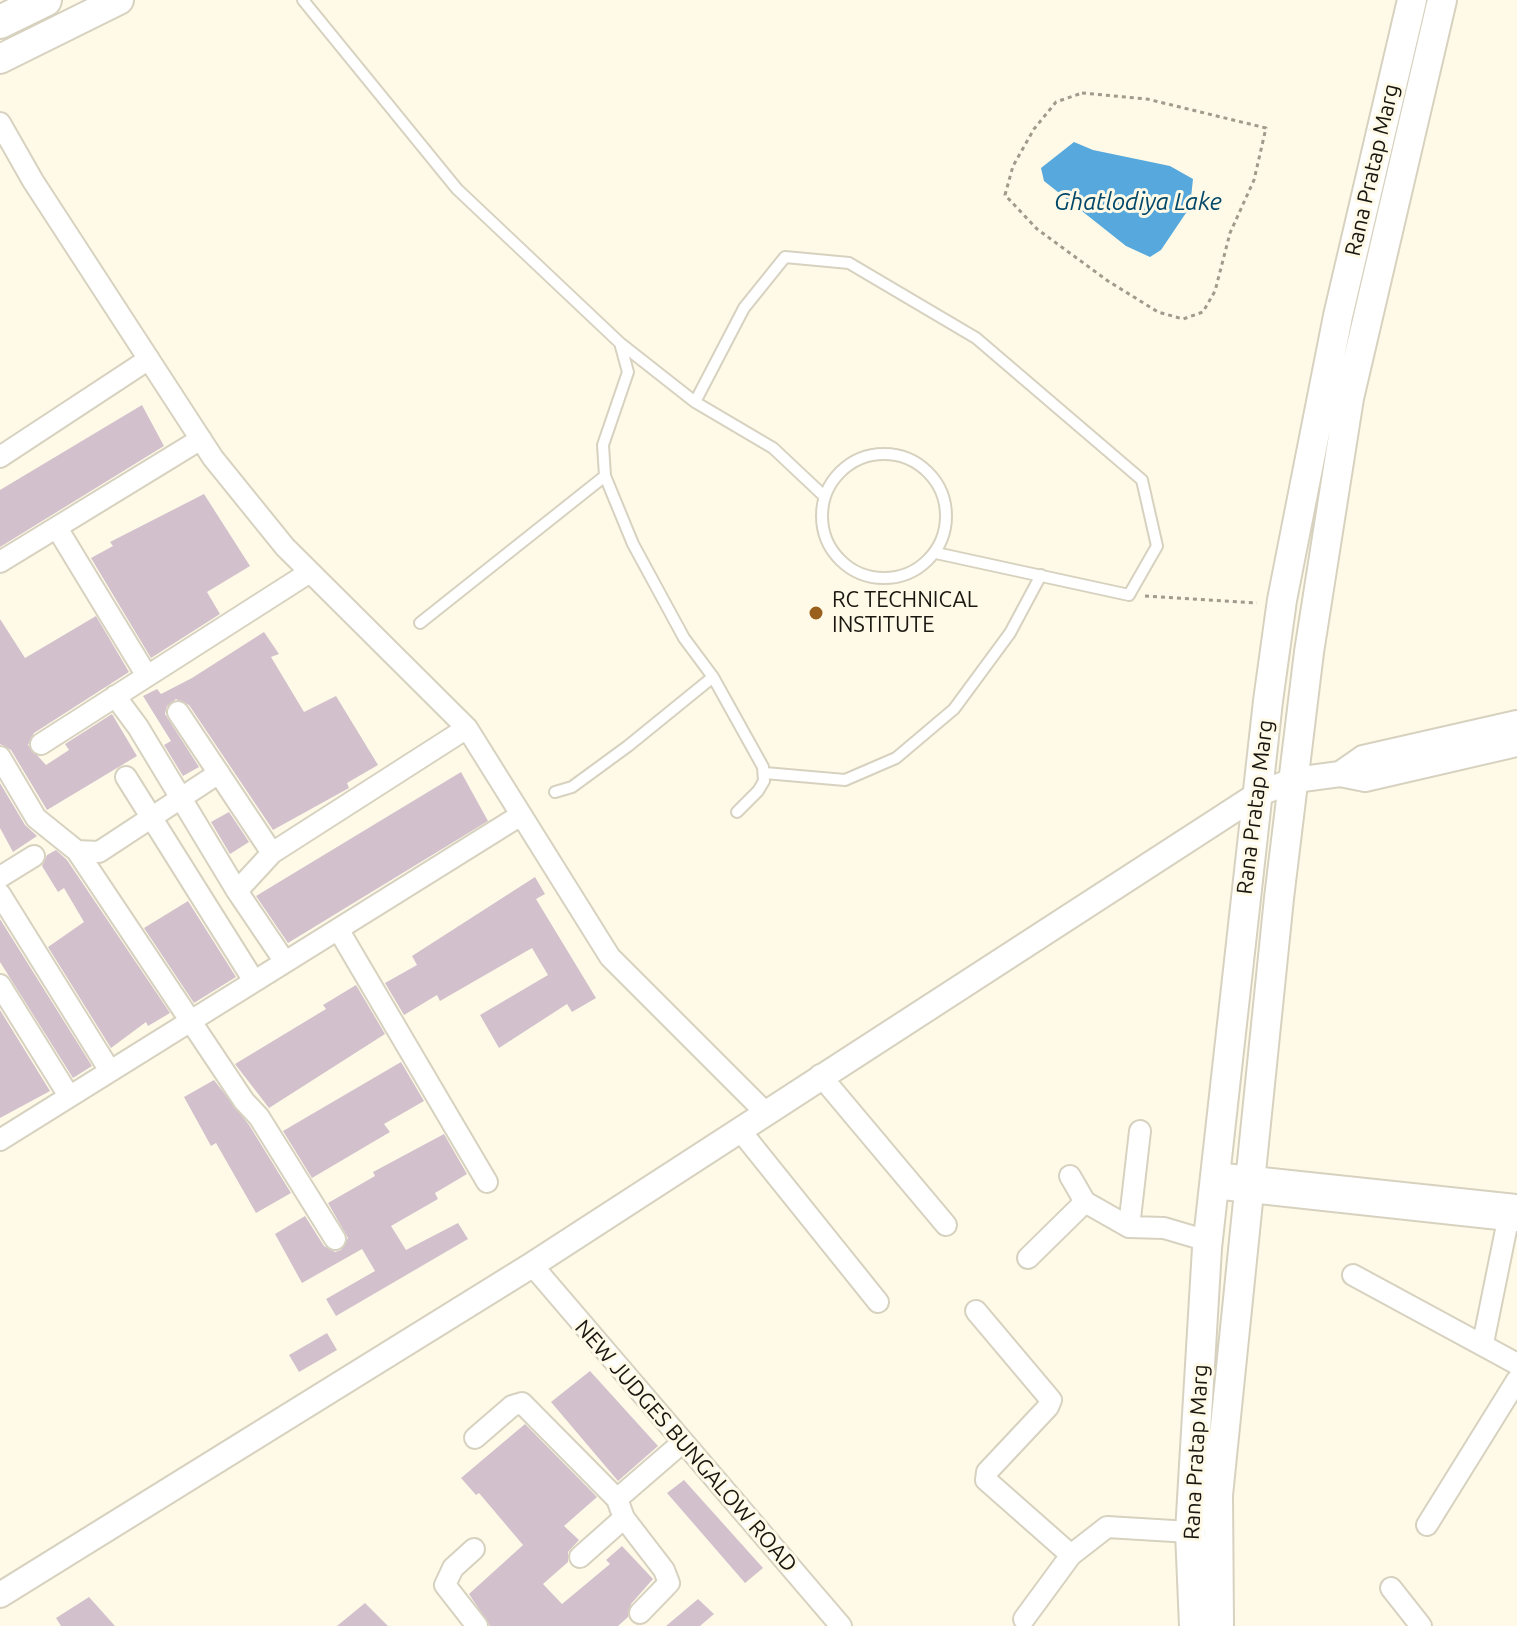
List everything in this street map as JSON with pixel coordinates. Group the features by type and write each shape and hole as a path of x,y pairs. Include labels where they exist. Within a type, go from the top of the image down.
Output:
{"highway":[{"path":"0,22 45,0"}],"main road":[{"path":"0,59 119,0"},
{"path":"1412,1 1442,4"},
{"name":"Rana Pratap Marg","path":"1194,1626 1190,1532 1208,1241 1241,922 1260,793 1268,701 1282,597 1338,316 1412,1"},
{"name":"Rana Pratap Marg","path":"1219,1626 1218,1495 1279,898 1317,600 1349,398 1442,4"},
{"path":"1338,316 1367,324"},
{"path":"1282,597 1317,600"}],"street":[{"path":"0,123 201,439 285,547 467,728 610,957 765,1112"},
{"path":"0,457 149,359"},
{"path":"0,562 201,439"},
{"path":"57,528 147,676"},
{"path":"41,744 310,572"},
{"path":"115,696 285,962"},
{"path":"178,712 272,853"},
{"path":"1340,774 1363,758 1517,723"},
{"path":"237,891 272,853 467,728"},
{"path":"0,1595 532,1265 820,1075 1260,793 1295,780 1340,774 1365,779 1517,744"},
{"path":"0,757 36,818 77,851 244,1101 259,1117 335,1239"},
{"path":"77,851 99,852 219,773"},
{"path":"126,777 254,981"},
{"path":"0,1140 521,815"},
{"path":"0,877 34,856"},
{"path":"0,894 110,1071"},
{"path":"338,929 487,1182"},
{"path":"0,985 69,1096"},
{"path":"820,1075 946,1225"},
{"path":"739,1129 878,1302"},
{"path":"1129,1227 1140,1131"},
{"path":"1070,1176 1085,1202 1129,1227 1164,1228 1208,1241"},
{"path":"1214,1180 1514,1215 1483,1343"},
{"path":"1028,1258 1085,1202"},
{"name":"NEW JUDGES BUNGALOW ROAD","path":"532,1265 841,1626"},
{"path":"1353,1275 1517,1364"},
{"path":"976,1311 1051,1400 1048,1407 987,1472 986,1480 1071,1555"},
{"path":"1427,1525 1517,1380"},
{"path":"475,1438 512,1406 522,1403 620,1509 664,1570 669,1583 640,1613"},
{"path":"580,1557 683,1442"},
{"path":"1024,1619 1071,1555 1107,1527 1190,1532"},
{"path":"474,1549 453,1568 445,1585 477,1626"},
{"path":"1391,1588 1421,1626"}],"lane":[{"path":"303,0 457,189 620,343 695,402 773,448 824,496"},
{"path":"695,402 744,308 785,257 849,263 976,338 1142,480 1157,546 1129,595 936,553"},
{"path":"620,343 628,372 603,445 605,476 640,557 684,638 713,677 765,773 758,791 737,812"},
{"path":"884,453 909,458 934,478 948,518 936,553 908,575 874,579 854,572 833,553 821,518 824,496 836,475 855,460 884,453"},
{"path":"420,623 605,476"},
{"path":"765,773 845,780 896,758 954,709 1010,633 1041,575"},
{"path":"555,792 572,787 713,677"}],"path":[{"path":"1082,93 1147,99 1266,128 1262,155 1230,233 1215,291 1203,312 1183,319 1158,312 1108,281 1037,229 1011,204 1005,195 1013,166 1034,129 1056,102 1082,93"},
{"path":"1129,595 1255,603 1282,597"}],"water":[{"name":"Ghatlodiya Lake","path":"1074,142 1093,150 1170,166 1193,179 1190,207 1161,250 1150,257 1126,246 1044,181 1041,168"}],"building":[{"path":"142,405 164,446 0,547 0,490"},
{"path":"204,494 250,566 207,592 220,614 151,658 91,558 113,546 110,542"},
{"path":"96,616 129,672 34,733 28,745 46,765 69,750 65,744 112,714 137,756 47,810 11,750 0,744 0,619 25,658"},
{"path":"264,632 279,654 271,657 304,712 336,696 378,765 347,783 349,788 273,830 189,705 176,699 167,706 165,714 199,767 183,776 164,745 171,741 143,696 157,689 161,694 192,678"},
{"path":"461,772 488,821 288,943 256,896"},
{"path":"0,783 25,825 37,836 13,852 0,828"},
{"path":"229,812 249,842 230,854 211,822"},
{"path":"56,850 67,860 170,1013 148,1026 146,1022 111,1048 48,947 84,922 64,888 58,892 42,866 47,855"},
{"path":"535,877 545,894 536,899 596,998 572,1012 567,1004 499,1048 480,1015 548,975 532,948 440,1001 437,995 404,1015 385,983 417,965 412,956"},
{"path":"188,901 236,977 194,1003 144,928"},
{"path":"0,919 92,1066 73,1078 0,962"},
{"path":"356,985 385,1034 269,1108 235,1064 326,1009 323,1005"},
{"path":"0,1010 50,1091 0,1118"},
{"path":"401,1062 424,1101 384,1124 390,1132 312,1178 283,1131"},
{"path":"214,1080 249,1125 291,1193 256,1213 216,1143 211,1146 184,1097"},
{"path":"444,1134 467,1174 435,1193 438,1199 391,1226 406,1250 458,1223 468,1239 336,1316 326,1299 375,1271 362,1249 302,1283 275,1234 305,1216 324,1246 335,1252 341,1250 348,1238 328,1203 375,1176 373,1172"},
{"path":"327,1333 337,1350 299,1372 289,1355"},
{"path":"590,1371 658,1446 618,1481 551,1402"},
{"path":"525,1424 597,1497 564,1526 579,1540 568,1552 568,1562 543,1584 562,1604 610,1564 606,1560 622,1546 653,1579 631,1604 628,1617 618,1626 490,1626 469,1594 523,1545 479,1493 476,1495 461,1478"},
{"path":"684,1480 763,1568 745,1583 667,1493"},
{"path":"89,1597 115,1626 61,1626 56,1618"},
{"path":"698,1599 714,1614 700,1626 666,1626"},
{"path":"365,1603 388,1626 337,1626"}],"place":[{"name":"RC TECHNICAL INSTITUTE","path":"816,613"}]}
